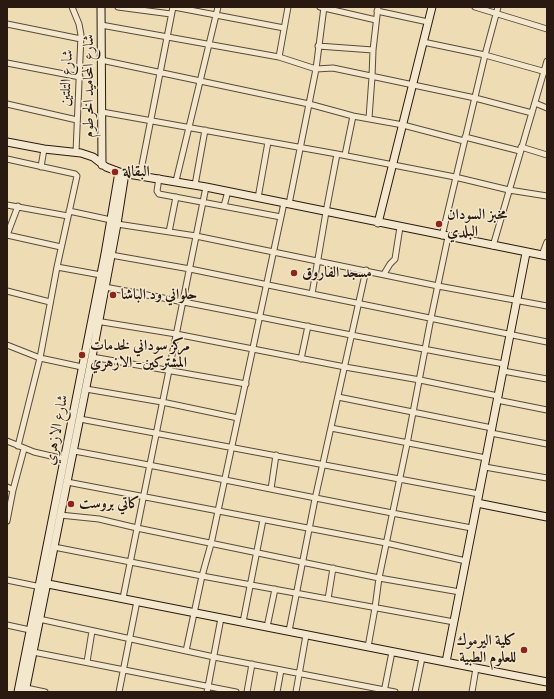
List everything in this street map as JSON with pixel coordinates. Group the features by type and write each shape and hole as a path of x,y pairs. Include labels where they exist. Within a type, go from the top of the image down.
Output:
{"street":[{"name":"شارع التلتين","path":"72,7 80,30 81,39 76,152"},
{"name":"شارع المحاميد الخرطوم","path":"101,7 102,165"},
{"path":"118,7 171,14"},
{"path":"140,175 159,72 173,7 284,28"},
{"path":"176,181 218,7"},
{"path":"279,57 288,7"},
{"path":"186,651 202,576 211,544 281,217 287,203 301,147 316,69 323,7 376,20"},
{"path":"378,223 432,7"},
{"path":"475,7 547,29"},
{"path":"368,647 376,608 379,578 414,412 438,286 455,177 498,7"},
{"path":"369,118 377,9 428,22"},
{"path":"7,24 81,39"},
{"path":"101,25 279,57 316,69 333,68 475,98 532,113"},
{"path":"423,42 485,55 545,72"},
{"path":"318,46 373,50"},
{"path":"101,60 309,104 353,116 547,155"},
{"path":"493,246 547,61"},
{"path":"7,63 80,77"},
{"path":"535,103 547,108"},
{"path":"7,104 77,120"},
{"path":"102,112 345,155 455,177 509,190 547,196"},
{"path":"345,155 353,116"},
{"path":"195,185 205,130"},
{"path":"7,142 76,152 90,156 102,165 122,172 228,191 526,253 545,256 547,242"},
{"path":"258,198 268,142"},
{"path":"41,167 44,148"},
{"path":"312,294 337,154"},
{"path":"7,159 76,175 40,358 18,446"},
{"name":"شارع الازهري","path":"25,690 39,619 43,585 64,459 82,367 106,287 122,172"},
{"path":"159,178 158,193 281,217"},
{"path":"122,598 206,187"},
{"path":"224,206 228,191"},
{"path":"169,232 176,197"},
{"path":"7,205 196,236 438,286 547,306"},
{"path":"18,206 7,235 61,247"},
{"name":"شارع الازهري","path":"18,692 30,630 54,546 74,451 92,357 101,275 114,222"},
{"path":"384,274 395,259 400,227"},
{"path":"446,662 526,253"},
{"path":"111,255 266,284 547,342"},
{"path":"57,267 101,275"},
{"path":"289,631 308,529 366,270"},
{"path":"106,287 352,334 504,367 547,379"},
{"path":"7,291 50,302"},
{"path":"95,321 176,334 420,380 547,410"},
{"path":"301,358 308,326"},
{"path":"7,344 40,358 82,367"},
{"path":"92,357 246,384"},
{"path":"86,389 162,402 238,418"},
{"path":"338,397 414,412 547,444"},
{"path":"80,419 479,494"},
{"path":"331,428 407,444 486,458"},
{"path":"7,441 24,448 64,459"},
{"path":"7,521 24,448"},
{"path":"74,451 225,479 315,499 472,528"},
{"path":"270,489 276,455"},
{"path":"485,467 547,478"},
{"path":"67,482 386,543 466,561"},
{"path":"7,487 13,490"},
{"path":"477,503 547,517"},
{"path":"60,515 99,519 211,544 302,561 379,578 460,592"},
{"path":"243,622 264,520"},
{"path":"54,546 202,576 454,622"},
{"path":"328,599 333,568"},
{"path":"7,580 122,598 547,682"},
{"path":"267,627 275,589"},
{"path":"119,692 137,601"},
{"path":"207,689 221,618"},
{"path":"39,619 92,632 395,692"},
{"path":"7,625 30,630"},
{"path":"87,662 92,632"},
{"path":"296,692 306,634"},
{"path":"33,652 87,662 207,689 236,692"},
{"path":"384,691 392,652"},
{"path":"415,692 422,658"},
{"path":"247,692 252,664"},
{"path":"472,692 476,668"},
{"path":"277,692 281,670"},
{"path":"25,690 45,692"}],"place":[{"name":"البقالة","path":"115,172"},
{"name":"مخبز السودان البلدي","path":"439,224"},
{"name":"مسجد الفاروق","path":"294,273"},
{"name":"حلواني ود الباشا","path":"113,295"},
{"name":"مركز سوداني لخدمات المشتركين - الازهري","path":"82,355"},
{"name":"كاتي بروست","path":"71,504"},
{"name":"كلية اليرموك للعلوم الطبية","path":"524,650"}]}
